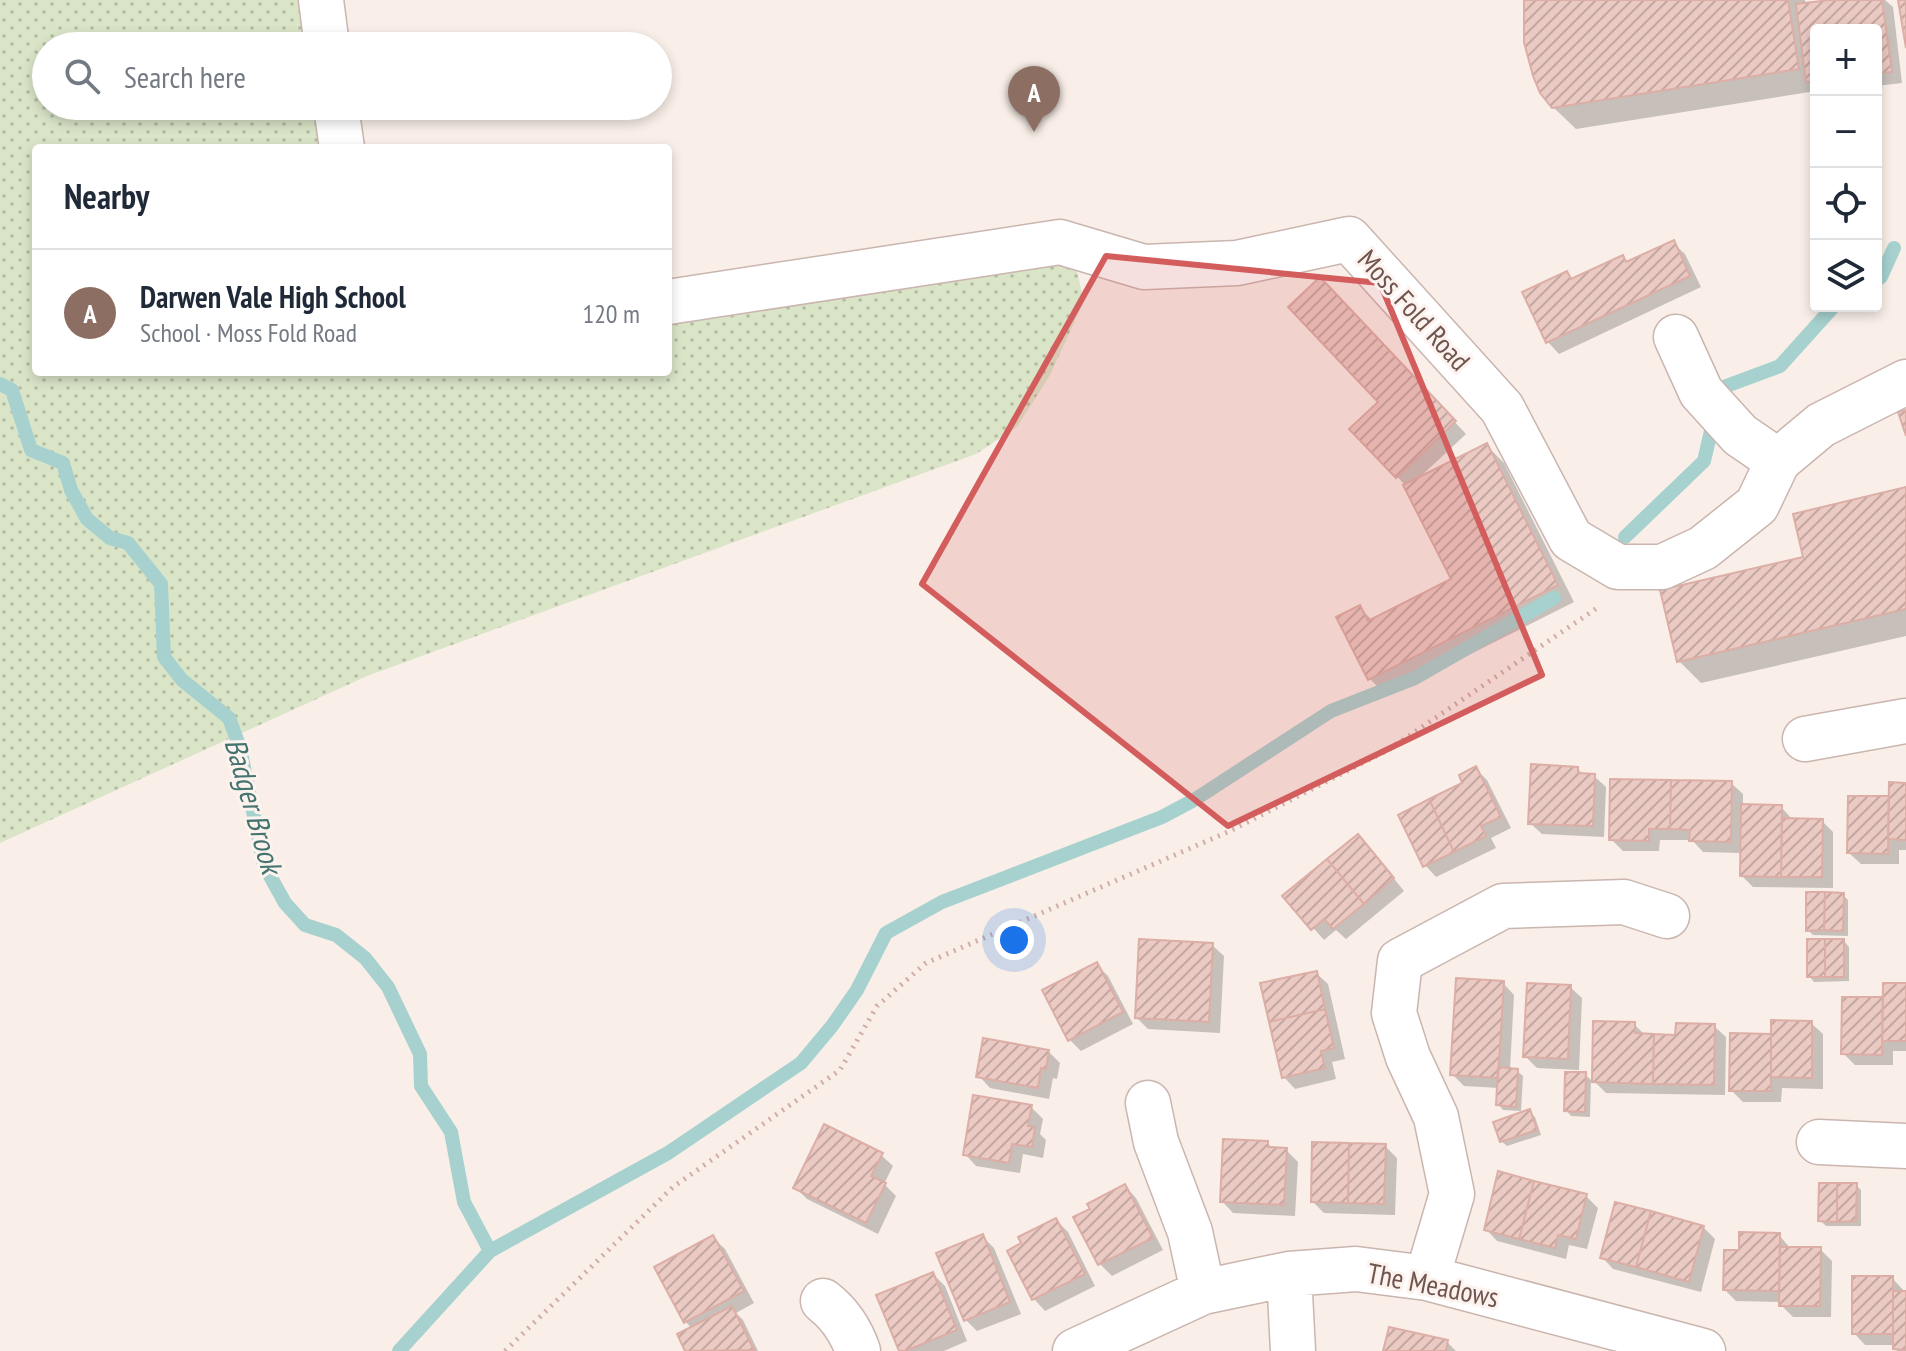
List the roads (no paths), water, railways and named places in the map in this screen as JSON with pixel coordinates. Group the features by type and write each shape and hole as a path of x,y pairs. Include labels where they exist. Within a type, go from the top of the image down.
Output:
{"street":[{"path":"321,0 325,32"},
{"path":"338,120 341,144"},
{"name":"Moss Fold Road","path":"672,301 1060,242 1144,267 1237,263 1349,239 1502,408 1571,539 1618,567 1662,567 1703,548 1757,505 1778,461"},
{"path":"1676,337 1701,392 1740,435 1778,461 1821,425 1906,382"},
{"path":"1805,739 1906,721"},
{"path":"1427,1278 1452,1194 1436,1117 1408,1057 1394,1013 1400,961 1503,906 1624,902 1667,916"},
{"path":"1148,1103 1156,1142 1190,1232 1203,1292"},
{"path":"1819,1142 1906,1146"},
{"name":"The Meadows","path":"1075,1351 1203,1292 1289,1274 1356,1269 1427,1278 1703,1351"},
{"path":"1289,1274 1293,1351"},
{"path":"823,1301 835,1311 853,1336 858,1351"}],"waterway":[{"path":"1882,275 1894,248"},
{"path":"1625,537 1704,461 1721,388 1780,366 1829,312"},
{"name":"Badger Brook","path":"0,384 12,390 31,450 63,463 71,490 87,519 110,538 128,543 161,584 164,657 182,680 229,718 240,748 264,865 285,903 305,925 336,935 365,958 388,987 420,1054 421,1086 451,1132 464,1202 490,1251"},
{"path":"399,1351 490,1251 668,1153 801,1063 857,990 886,933 942,902 1162,817 1194,800 1331,711 1415,678 1554,598"}],"place":[{"name":"Darwen Vale High School","path":"1034,132"}]}
